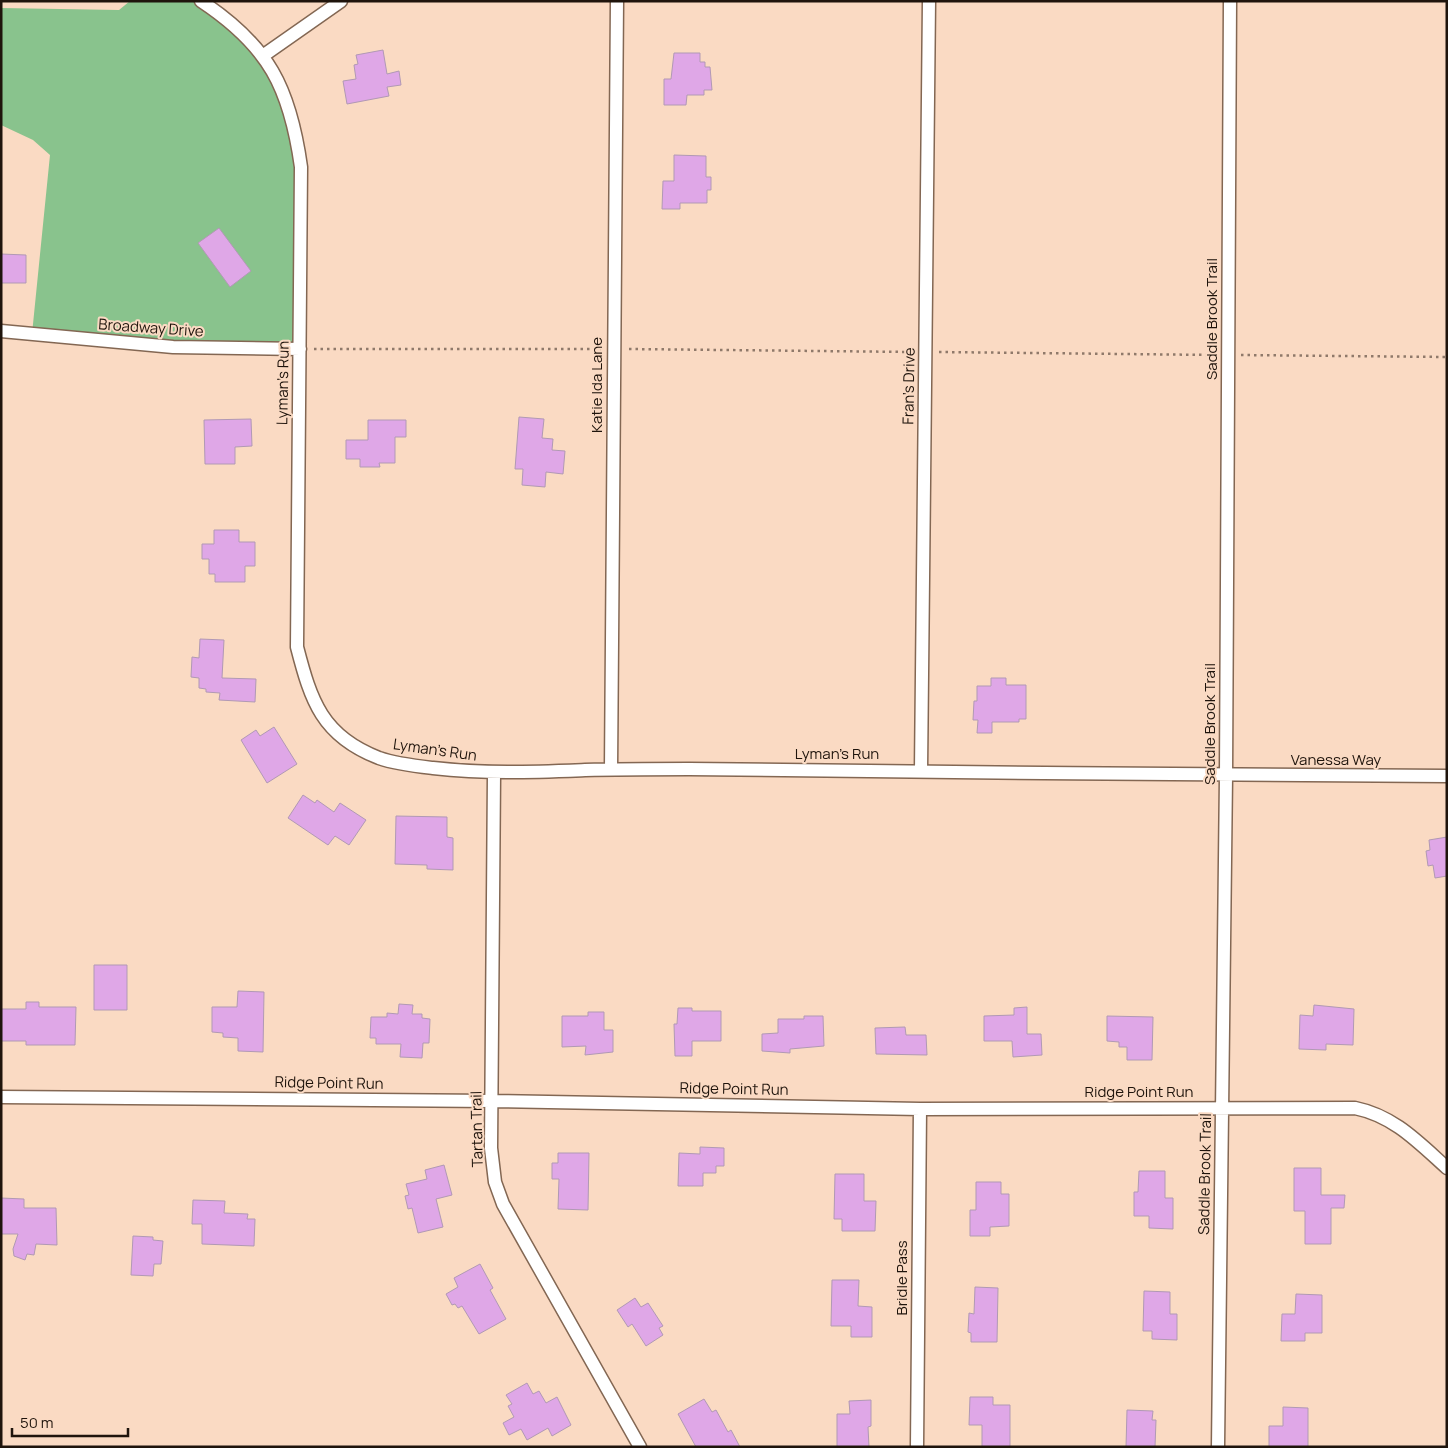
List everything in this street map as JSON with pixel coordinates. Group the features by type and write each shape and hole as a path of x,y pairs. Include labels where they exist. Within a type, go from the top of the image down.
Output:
{"street":[{"name":"Lyman's Run","path":"200,1 243,33 264,55 296,129 301,167 297,647 302,669 322,718 353,747 382,759 415,766 494,774 611,769 921,771 1226,776"},
{"path":"264,55 341,1"},
{"name":"Katie Ida Lane","path":"611,769 617,1"},
{"name":"Fran's Drive","path":"921,771 929,1"},
{"name":"Saddle Brook Trail","path":"1218,1447 1226,776 1230,1"},
{"name":"Broadway Drive","path":"1,331 173,347 300,349"},
{"name":"Tartan Trail","path":"494,774 492,1148 495,1182 503,1204 640,1447"},
{"name":"Vanessa Way","path":"1226,776 1447,776"},
{"name":"Ridge Point Run","path":"1,1097 492,1101 920,1109 1355,1108 1375,1112 1409,1133 1447,1168"},
{"name":"Bridle Pass","path":"918,1447 920,1109"}],"path":[{"path":"300,349 614,349 1447,357"}],"green space":[{"path":"130,1 201,1 264,55 296,129 300,349 32,334 50,155 33,140 1,125 1,8 119,10"}],"building":[{"path":"383,50 387,74 399,71 401,85 387,87 389,96 347,104 343,81 356,79 354,65 358,64 356,55"},
{"path":"674,53 700,53 700,62 705,62 705,67 710,67 712,90 704,90 704,95 687,95 686,105 664,105 664,79 671,79"},
{"path":"674,155 706,156 706,177 711,177 711,190 707,190 707,203 680,203 680,209 662,209 663,181 674,181"},
{"path":"219,228 251,271 230,287 198,243"},
{"path":"1,254 26,255 26,283 1,283"},
{"path":"519,417 544,419 542,438 553,439 552,450 565,451 563,474 546,472 545,487 522,485 523,469 515,469"},
{"path":"251,419 252,446 235,447 235,464 205,464 204,420"},
{"path":"368,420 406,420 406,437 395,437 395,463 379,463 380,467 360,467 360,459 346,459 346,440 368,440"},
{"path":"214,530 239,530 239,542 255,542 255,566 245,566 245,582 215,582 215,574 209,574 209,559 202,559 202,544 214,544"},
{"path":"200,639 224,640 222,678 256,679 255,702 219,700 220,693 206,692 206,689 199,688 199,678 191,677 192,657 199,658"},
{"path":"991,678 1006,678 1006,685 1026,685 1026,719 1019,719 1019,722 992,722 992,733 977,733 978,720 973,720 974,701 977,701 977,686 991,686"},
{"path":"274,727 297,764 267,783 241,740 256,730 260,736"},
{"path":"303,795 315,803 317,800 334,812 340,803 366,820 349,845 335,836 328,845 288,818"},
{"path":"396,816 447,817 447,837 453,838 453,870 427,869 427,865 395,864"},
{"path":"1447,837 1447,876 1435,878 1433,865 1428,866 1426,851 1430,850 1429,840"},
{"path":"94,965 127,965 127,1010 94,1010"},
{"path":"238,991 264,992 263,1052 238,1051 238,1038 223,1037 223,1033 212,1032 212,1007 237,1007"},
{"path":"26,1002 39,1002 39,1007 76,1007 75,1045 26,1045 26,1041 1,1041 1,1009 26,1009"},
{"path":"399,1004 413,1005 412,1014 422,1014 422,1018 430,1019 429,1043 423,1043 422,1058 400,1057 401,1044 376,1044 376,1038 370,1038 371,1017 387,1017 387,1013 398,1014"},
{"path":"1314,1005 1354,1009 1353,1045 1326,1044 1326,1050 1299,1049 1300,1015 1313,1016"},
{"path":"1027,1007 1027,1034 1041,1034 1042,1055 1013,1057 1012,1041 984,1041 984,1016 1014,1015 1014,1008"},
{"path":"678,1008 692,1008 692,1011 721,1011 721,1041 692,1041 692,1056 675,1056 674,1024 677,1024"},
{"path":"588,1012 604,1012 604,1030 613,1030 613,1052 585,1055 586,1046 562,1047 562,1016 588,1016"},
{"path":"804,1016 823,1016 824,1046 790,1049 790,1053 762,1051 762,1034 778,1033 778,1019 804,1019"},
{"path":"1107,1016 1153,1017 1152,1060 1127,1060 1127,1047 1119,1047 1119,1042 1107,1041"},
{"path":"905,1027 906,1035 926,1035 927,1055 876,1054 875,1028"},
{"path":"700,1147 724,1148 724,1166 716,1166 716,1173 703,1173 703,1186 678,1186 679,1153 700,1154"},
{"path":"558,1153 589,1153 588,1210 558,1209 559,1179 552,1179 552,1163 558,1163"},
{"path":"444,1165 452,1195 436,1199 443,1227 418,1233 412,1208 408,1209 405,1196 409,1195 406,1184 427,1179 425,1170"},
{"path":"1294,1168 1321,1168 1321,1195 1345,1195 1344,1208 1331,1208 1331,1244 1305,1244 1305,1211 1294,1211"},
{"path":"1139,1171 1165,1171 1165,1198 1173,1198 1173,1229 1149,1228 1149,1216 1134,1216 1134,1192 1138,1192"},
{"path":"835,1174 864,1174 864,1201 876,1201 875,1231 842,1231 842,1219 834,1219"},
{"path":"976,1182 1001,1182 1001,1194 1009,1194 1009,1226 990,1227 990,1236 970,1236 970,1210 976,1210"},
{"path":"1,1198 24,1199 24,1208 56,1208 57,1245 36,1244 34,1255 27,1254 25,1260 14,1256 13,1249 18,1234 1,1234"},
{"path":"193,1200 225,1201 224,1213 248,1214 247,1219 255,1219 254,1246 202,1244 202,1224 192,1224"},
{"path":"133,1236 153,1237 153,1240 163,1241 161,1264 154,1264 153,1276 131,1275"},
{"path":"480,1264 493,1288 490,1290 506,1319 479,1334 462,1306 458,1308 455,1304 452,1305 446,1294 458,1287 454,1278"},
{"path":"832,1280 859,1280 858,1306 872,1307 872,1337 851,1337 851,1326 831,1326"},
{"path":"975,1287 998,1288 997,1342 971,1342 971,1333 968,1332 969,1313 974,1314"},
{"path":"1144,1291 1170,1292 1170,1314 1177,1314 1177,1340 1152,1339 1152,1331 1143,1331"},
{"path":"1296,1294 1322,1295 1322,1333 1305,1333 1305,1341 1281,1341 1282,1314 1295,1314"},
{"path":"635,1298 641,1307 648,1303 663,1326 659,1328 663,1335 646,1346 632,1324 628,1327 617,1310"},
{"path":"527,1383 533,1394 539,1391 546,1403 557,1397 571,1425 552,1436 548,1428 527,1440 521,1429 509,1435 503,1423 514,1417 508,1406 512,1404 506,1395"},
{"path":"970,1397 993,1397 993,1405 1010,1405 1010,1447 982,1447 982,1425 969,1425"},
{"path":"704,1399 712,1412 716,1410 728,1432 731,1430 740,1447 696,1447 678,1414"},
{"path":"871,1400 871,1426 868,1427 869,1447 837,1447 837,1414 850,1414 849,1401"},
{"path":"1283,1407 1308,1408 1308,1447 1269,1447 1269,1426 1283,1426"},
{"path":"1127,1410 1153,1411 1152,1420 1156,1420 1155,1447 1126,1447"}]}
